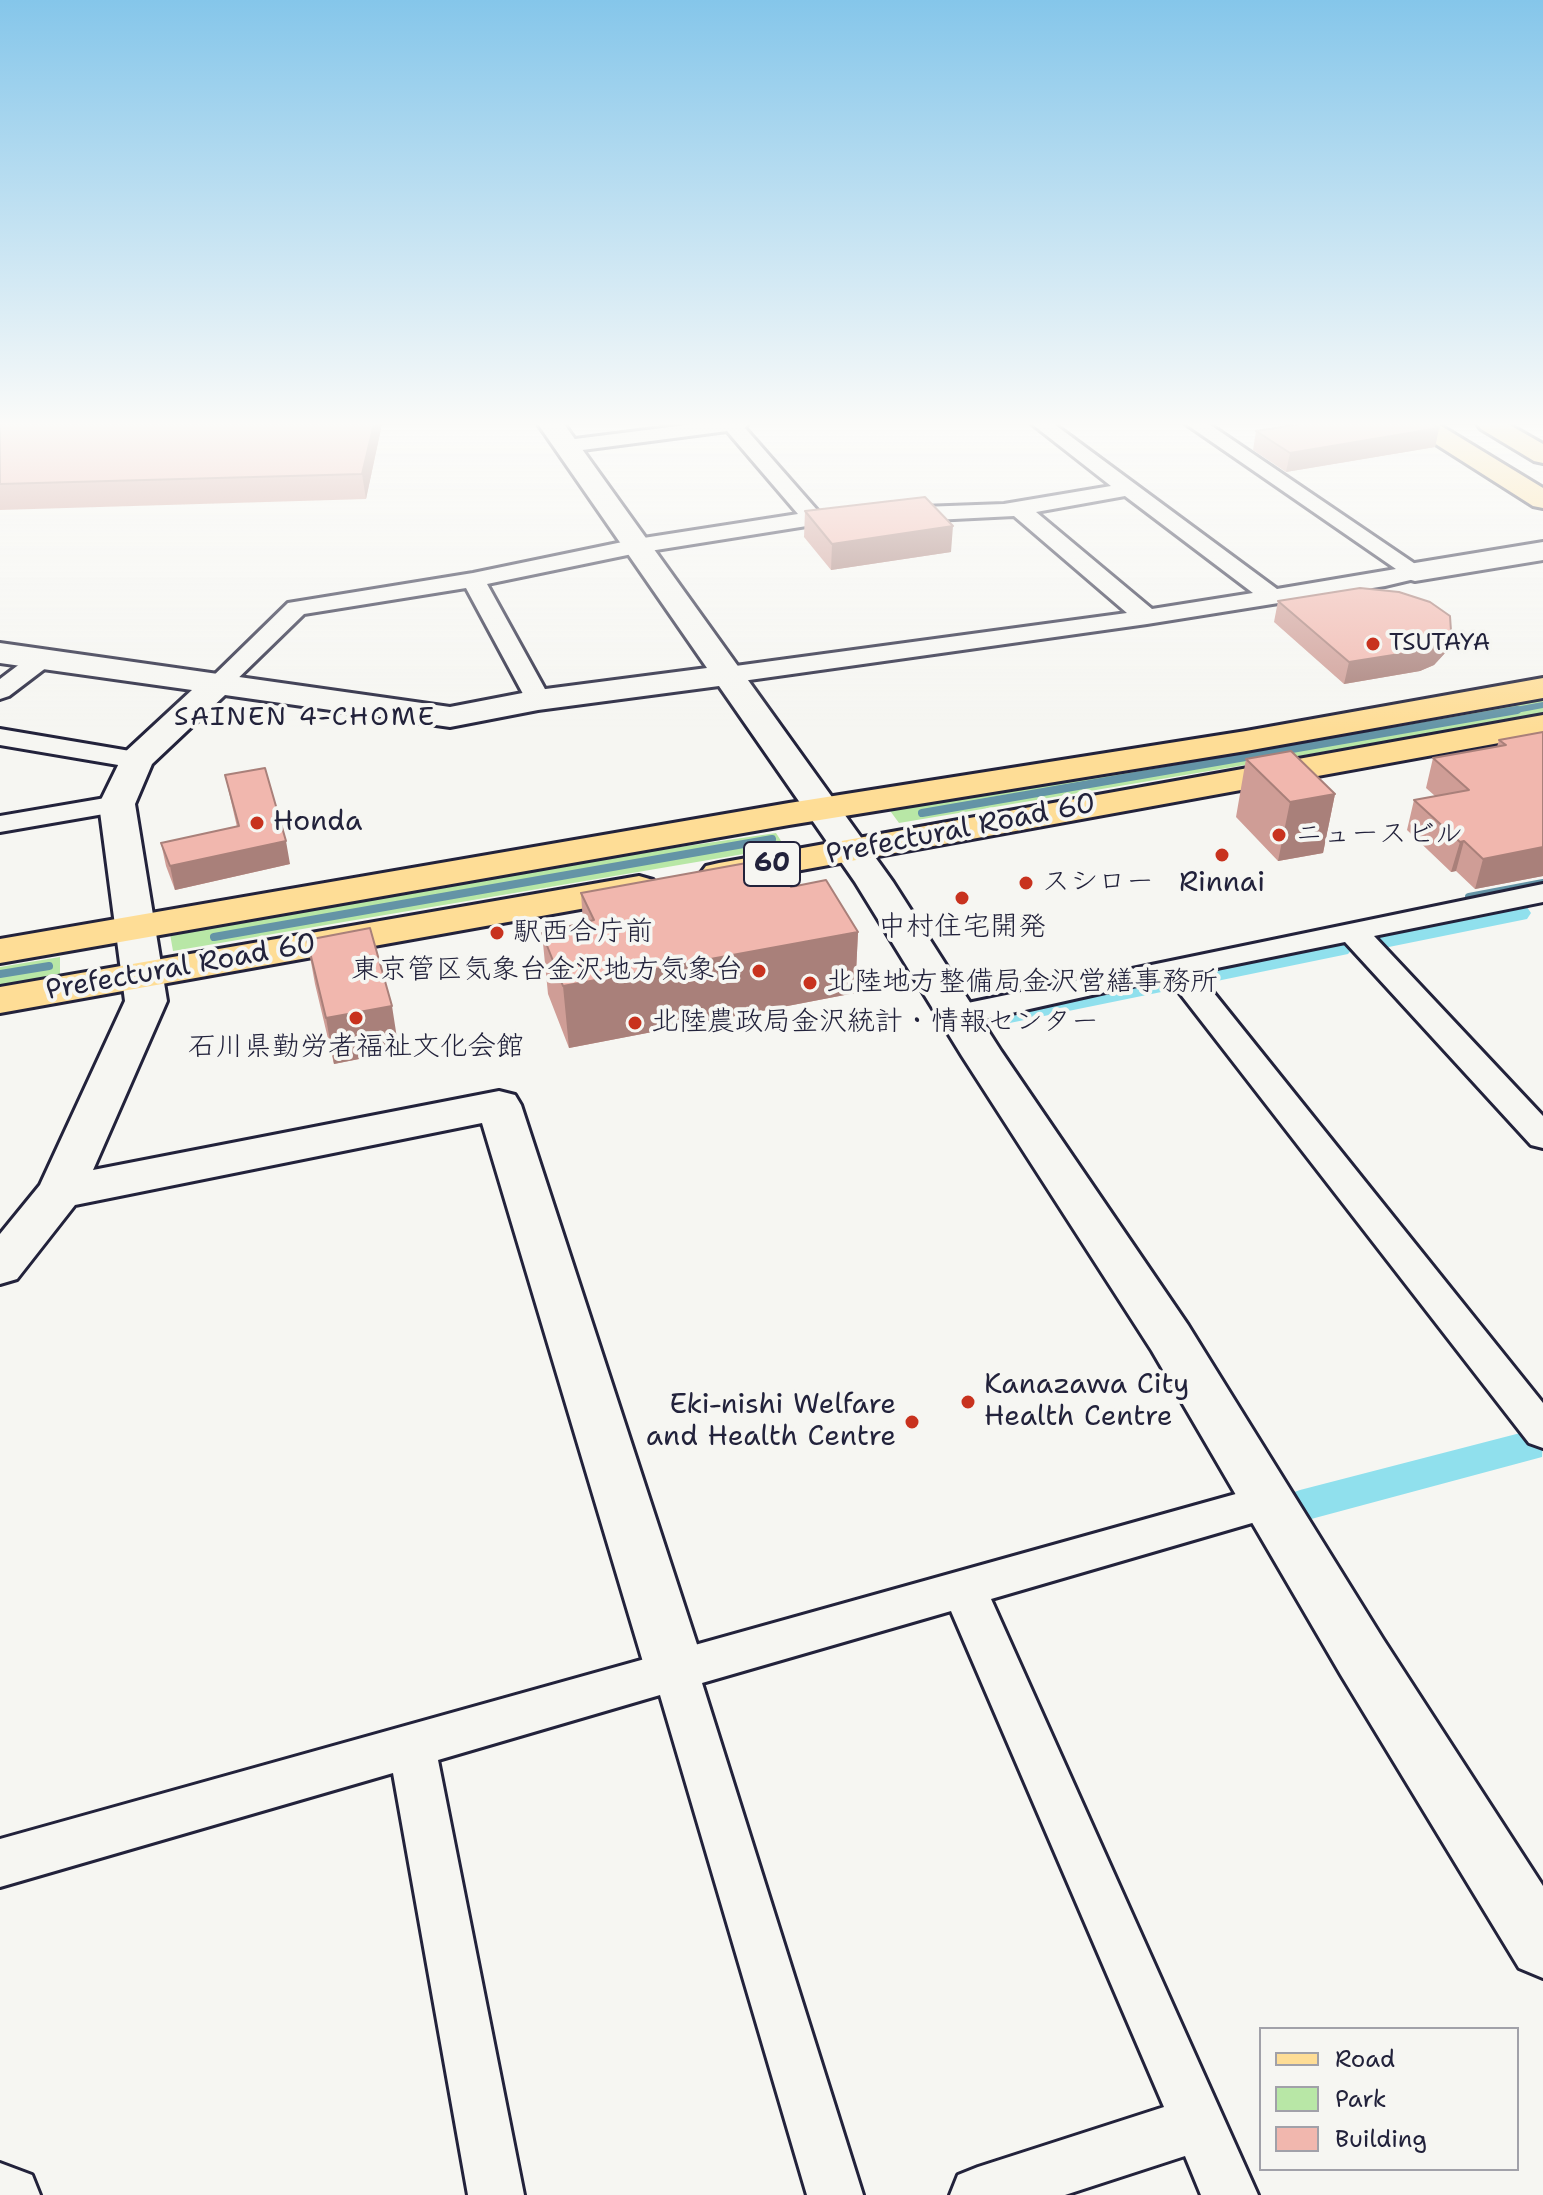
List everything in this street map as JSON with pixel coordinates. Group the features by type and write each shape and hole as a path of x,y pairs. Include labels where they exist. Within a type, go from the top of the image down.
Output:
{"main road":[{"name":"Prefectural Road 60","path":"0,951 821,808 1246,741 1543,688"},
{"name":"Prefectural Road 60","path":"0,1000 1543,725"}],"street":[{"path":"623,526 851,850 1176,1347 1268,1502 1543,1945"},
{"path":"0,1267 60,1192 146,1001 117,804 136,760 296,608 473,580 637,546 766,526"},
{"path":"1040,526 1147,617"},
{"path":"1179,526 1273,597"},
{"path":"1348,526 1415,572"},
{"path":"0,653 450,717 538,700 1147,617 1543,551"},
{"path":"473,580 538,700"},
{"path":"0,691 42,659"},
{"path":"0,737 136,760"},
{"path":"0,824 117,804"},
{"path":"958,1015 1352,931 1538,900"},
{"path":"1352,931 1543,1137"},
{"path":"1176,967 1543,1432"},
{"path":"60,1192 499,1105 835,2195"},
{"path":"0,1863 676,1672 963,1587 1124,1546 1268,1502"},
{"path":"963,1587 1230,2195"},
{"path":"412,1747 496,2195"},
{"path":"978,2195 1198,2124"},
{"path":"0,2191 12,2195"}],"green space":[{"path":"1543,698 1543,715 899,823 888,808"},
{"path":"776,833 785,847 173,951 170,934 604,858"},
{"path":"60,957 60,977 0,987 0,967"}],"building":[{"path":"818,526 950,526 832,544"},
{"path":"1360,588 1399,592 1430,602 1450,616 1451,631 1439,644 1425,650 1349,662 1278,601"},
{"path":"1543,732 1543,847 1483,859 1414,800 1469,790 1433,758 1506,745 1499,740"},
{"path":"1291,751 1335,794 1290,802 1246,759"},
{"path":"265,768 286,841 170,866 161,843 239,826 225,775"},
{"path":"774,858 791,887 826,880 858,932 563,986 542,933 594,920 581,893"},
{"path":"370,928 392,1006 326,1018 307,940"}],"waterway":[{"path":"1505,712 1543,705"},
{"path":"922,813 1517,710"},
{"path":"214,937 772,839"},
{"path":"1469,897 1543,883"},
{"path":"1379,940 1517,913"},
{"path":"1212,973 1338,948"},
{"path":"0,974 49,966"},
{"path":"1000,1016 1165,983"},
{"path":"1300,1506 1528,1446"}],"place":[{"name":"TSUTAYA","path":"1373,644"},
{"name":"Honda","path":"257,823"},
{"name":"ニュースビル","path":"1279,835"},
{"name":"Rinnai","path":"1222,855"},
{"name":"スシロー","path":"1026,883"},
{"name":"中村住宅開発","path":"962,898"},
{"name":"駅西合庁前","path":"497,933"},
{"name":"東京管区気象台金沢地方気象台","path":"759,971"},
{"name":"北陸地方整備局金沢営繕事務所","path":"810,983"},
{"name":"石川県勤労者福祉文化会館","path":"356,1018"},
{"name":"北陸農政局金沢統計・情報センター","path":"635,1023"},
{"name":"Kanazawa City Health Centre","path":"968,1402"},
{"name":"Eki-nishi Welfare and Health Centre","path":"912,1422"}],"district":[{"name":"SAINEN 4-CHOME","path":"305,718"}]}
